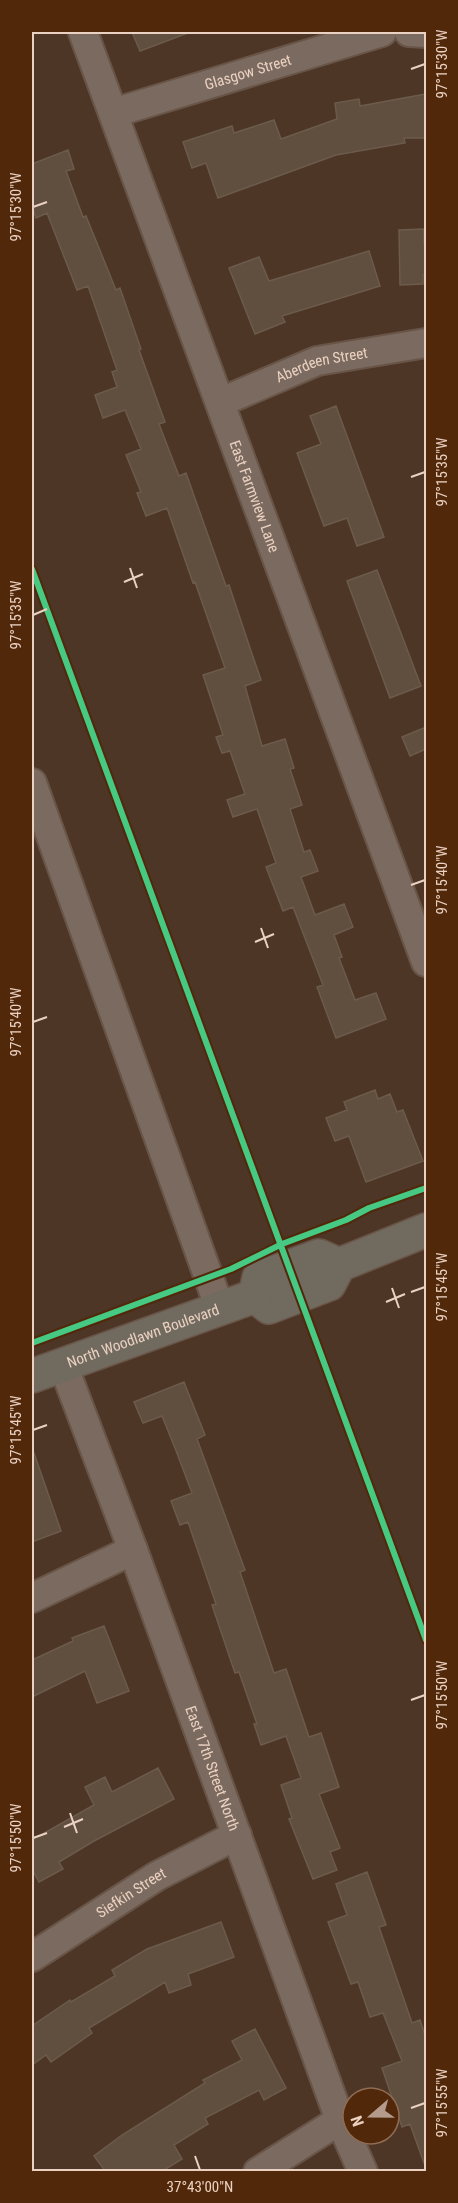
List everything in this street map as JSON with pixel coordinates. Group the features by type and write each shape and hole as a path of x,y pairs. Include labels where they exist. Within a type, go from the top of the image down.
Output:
{"main road":[{"name":"North Woodlawn Boulevard","path":"32,1376 255,1296 268,1307 279,1303 329,1284 339,1265 426,1230"}],"street":[{"name":"East Farmview Lane","path":"83,32 426,962"},
{"name":"Glasgow Street","path":"113,113 382,32"},
{"path":"409,32 426,33"},
{"name":"Aberdeen Street","path":"221,402 317,361 426,343"},
{"path":"32,783 220,1309"},
{"name":"East 17th Street North","path":"63,1365 133,1550 340,2120 363,2172"},
{"path":"32,1598 133,1550"},
{"name":"Siefkin Street","path":"32,1958 157,1876 237,1836"},
{"path":"258,2172 340,2120"}],"building":[{"path":"132,32 188,32 188,33 140,51"},
{"path":"426,94 426,138 404,138 405,143 336,155 218,198 206,163 192,168 183,142 232,126 234,133 274,120 281,139 337,119 335,103 359,99 360,106"},
{"path":"68,150 74,169 66,171 83,217 86,216 116,290 120,288 165,422 159,424 179,476 186,473 226,586 229,585 261,680 245,686 262,746 285,739 294,768 290,769 302,805 290,809 304,852 310,850 318,871 301,877 315,915 344,904 353,927 334,935 342,957 339,958 355,1000 376,993 386,1019 336,1038 317,987 323,985 293,907 283,911 266,867 276,863 257,809 233,817 227,800 245,794 230,751 222,753 216,737 223,735 203,675 225,668 167,508 146,516 137,493 141,492 126,455 141,449 125,410 103,418 95,395 117,387 112,372 117,370 88,286 77,290 47,213 36,218 32,206 32,164"},
{"path":"424,229 426,275 423,275 423,284 400,285 399,230"},
{"path":"369,251 380,286 282,316 285,322 255,334 229,268 259,257 269,281"},
{"path":"336,406 384,537 357,546 347,518 324,526 297,453 321,444 310,416"},
{"path":"377,570 421,686 390,698 347,581"},
{"path":"426,727 426,749 410,756 402,737"},
{"path":"375,1090 378,1099 390,1094 397,1112 403,1110 423,1161 366,1182 349,1136 335,1141 326,1118 347,1110 344,1102"},
{"path":"184,1382 205,1435 197,1439 245,1570 240,1572 274,1673 286,1669 309,1737 321,1733 339,1787 319,1794 340,1848 330,1852 337,1870 313,1879 289,1819 292,1818 281,1785 301,1778 286,1736 261,1745 254,1724 257,1724 239,1672 235,1673 212,1605 216,1604 188,1522 180,1525 171,1501 192,1493 162,1416 143,1423 134,1402"},
{"path":"32,1453 34,1453 61,1531 32,1542"},
{"path":"104,1626 129,1691 97,1703 85,1671 32,1697 32,1660 73,1641 72,1638"},
{"path":"158,1768 174,1799 59,1862 63,1869 39,1882 32,1869 32,1840 94,1805 85,1787 105,1777 112,1792"},
{"path":"367,1872 386,1925 379,1927 412,2023 420,2020 426,2038 426,2163 424,2163 410,2124 402,2127 401,2124 401,2086 388,2086 382,2068 402,2061 383,2013 370,2017 358,1982 351,1984 328,1922 347,1915 336,1884"},
{"path":"221,1922 234,1957 188,1974 191,1985 169,1993 165,1982 89,2028 92,2033 51,2062 46,2055 32,2065 32,2026 70,2000 71,2002 115,1976 112,1970 147,1949"},
{"path":"255,2029 286,2088 264,2100 259,2090 205,2118 208,2124 174,2145 182,2159 161,2172 106,2172 94,2156 122,2135 205,2083 203,2080 242,2060 232,2041"}],"cycle path":[{"path":"32,569 426,1640"},
{"path":"32,1343 231,1269 282,1244 346,1220 369,1208 426,1188"}]}
